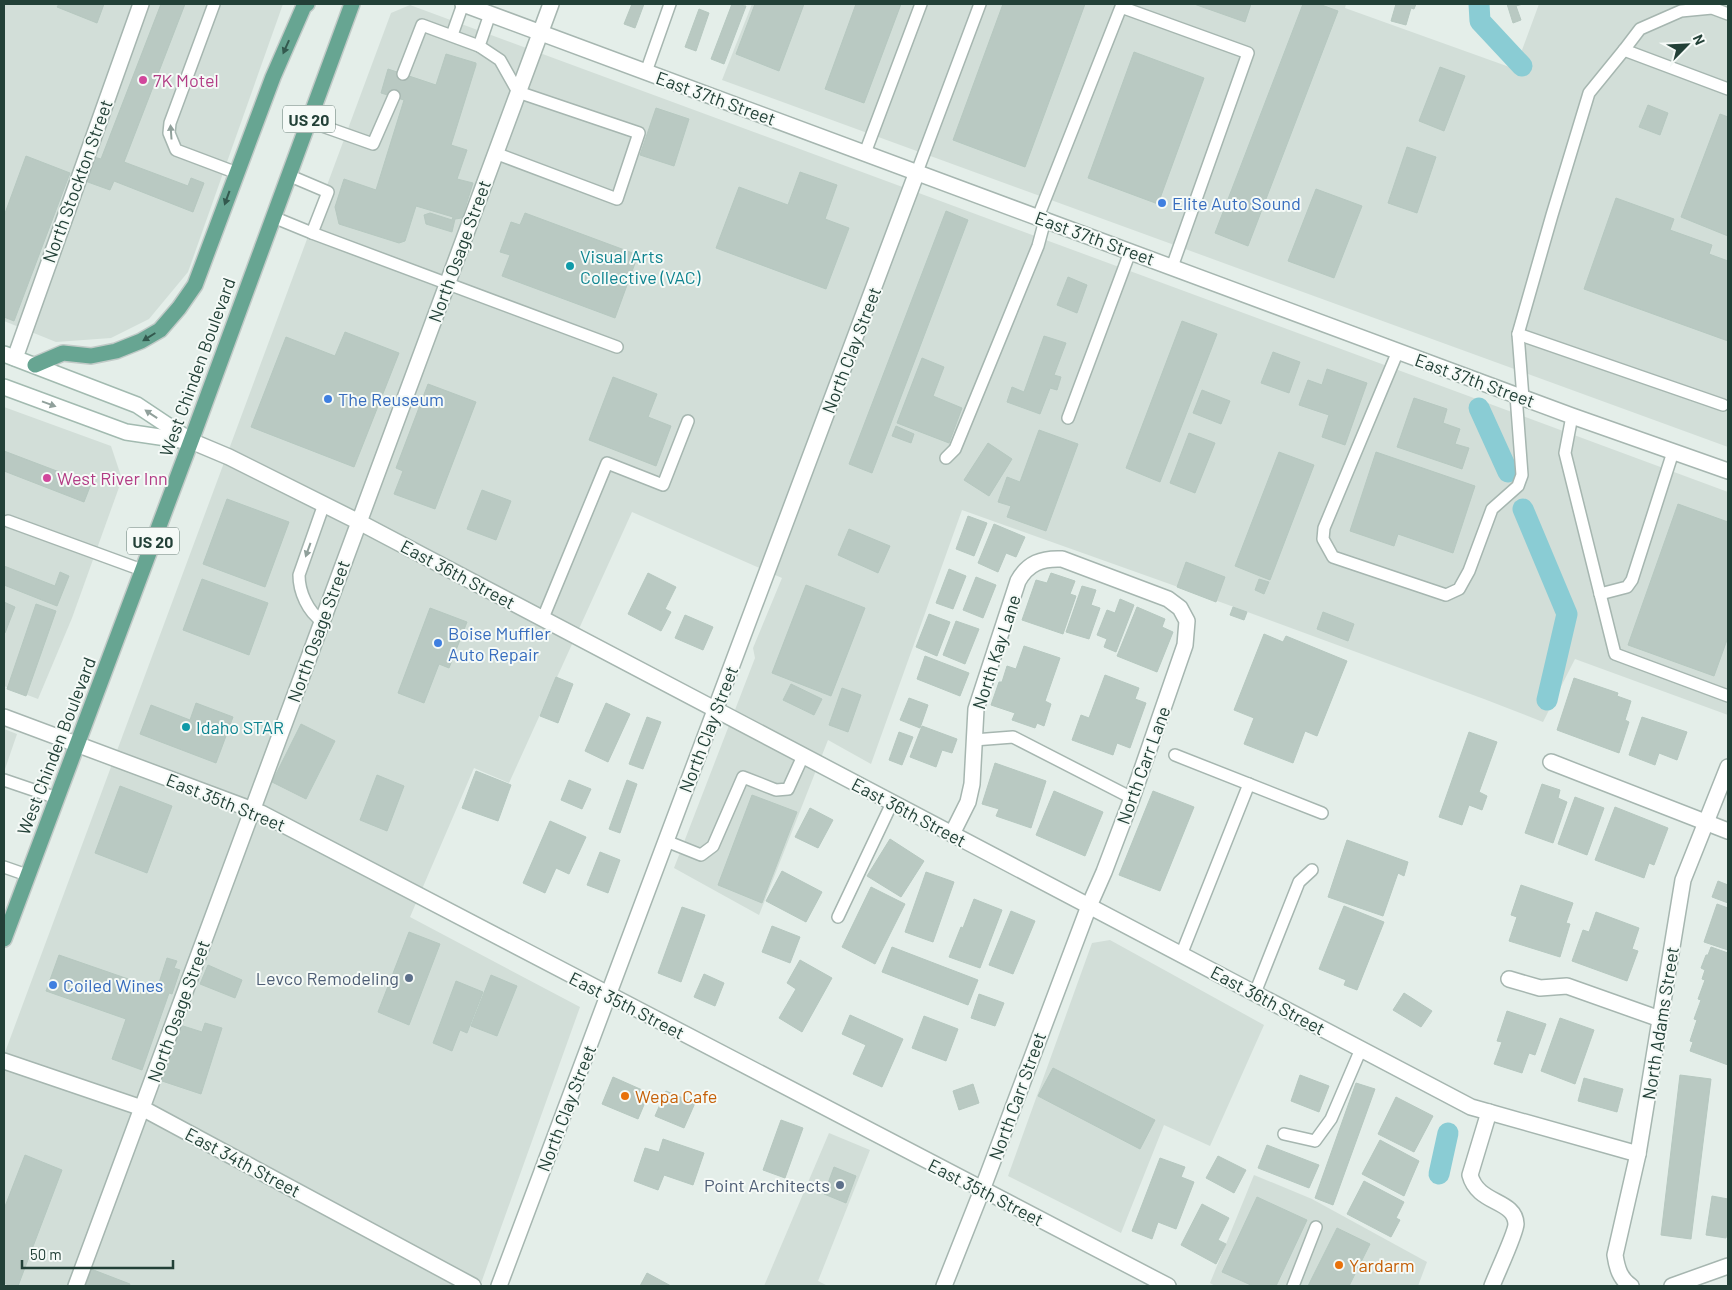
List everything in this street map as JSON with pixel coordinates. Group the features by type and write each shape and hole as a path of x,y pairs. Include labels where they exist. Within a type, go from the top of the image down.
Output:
{"main road":[{"path":"35,365 63,353 92,356 116,351 141,341 160,330 179,308 195,285 273,77 304,6 307,4"},
{"name":"West Chinden Boulevard","path":"4,937 191,442 352,4"}],"street":[{"name":"North Stockton Street","path":"9,356 141,4"},
{"name":"East 37th Street","path":"463,4 1572,416 1728,471"},
{"name":"North Osage Street","path":"76,1286 550,4"},
{"name":"North Clay Street","path":"499,1286 917,172"},
{"path":"9,356 137,405 191,442"},
{"path":"4,387 126,432 191,442"},
{"name":"East 36th Street","path":"191,442 229,457 359,522 1471,1106 1638,1154"},
{"name":"North Kay Lane","path":"952,834 968,802 972,784 976,709 1018,581 1024,572 1035,563 1047,558 1062,559 1168,599 1180,608 1187,621"},
{"name":"North Carr Lane","path":"1089,906 1132,798 1185,645 1187,621"},
{"name":"East 35th Street","path":"4,717 252,809 1168,1286"},
{"path":"1551,762 1728,830"},
{"name":"North Adams Street","path":"1629,1284 1618,1270 1615,1255 1638,1154 1683,880 1728,767"},
{"name":"North Carr Street","path":"944,1286 1089,906"},
{"path":"1509,979 1540,988 1567,986 1660,1019"},
{"name":"East 34th Street","path":"4,1060 142,1108 473,1286"},
{"path":"1490,1112 1470,1175 1472,1184 1482,1195 1506,1207 1514,1215 1516,1226 1492,1286"},
{"path":"1672,1286 1728,1266"}],"lane":[{"path":"214,4 170,124 169,133 176,150 237,173"},
{"path":"452,35 463,4"},
{"path":"646,72 670,4"},
{"path":"864,153 922,4"},
{"path":"917,172 980,4"},
{"path":"946,458 955,449 1038,246 1042,219 1121,7 1248,53 1172,267"},
{"path":"1398,351 1324,528 1323,539 1333,557 1446,595 1459,589 1469,571 1492,509 1518,486 1522,476 1518,334 1589,93 1640,29 1681,11 1712,8 1728,14"},
{"path":"479,46 490,14"},
{"path":"403,74 422,25 479,46 500,60 518,92 639,133 617,199 495,153"},
{"path":"1624,50 1728,89"},
{"path":"308,120 373,144 394,96"},
{"path":"288,176 328,192 312,233"},
{"path":"273,217 617,347"},
{"path":"1068,418 1130,252"},
{"path":"1518,334 1723,405"},
{"path":"1572,416 1565,453 1615,654 1728,694"},
{"path":"543,618 607,462 662,485 688,421"},
{"path":"1600,594 1627,586 1632,580 1673,452"},
{"path":"322,621 310,609 301,590 299,575 324,504"},
{"path":"8,521 142,570"},
{"path":"974,740 1013,737 1132,798"},
{"path":"1175,755 1322,813"},
{"path":"666,841 701,854 714,846 743,777 776,790 788,789 803,756"},
{"path":"4,780 57,798"},
{"path":"1181,955 1249,784"},
{"path":"838,917 892,803"},
{"path":"4,867 27,875"},
{"path":"1255,993 1299,882 1312,870"},
{"path":"1284,1134 1315,1141 1331,1119 1361,1049"},
{"path":"1293,1286 1316,1227"}],"shaded area":[{"path":"4,4 283,4 188,272 149,319 111,338 56,342 4,321"},
{"path":"752,4 1346,4 1345,8 1515,69 1539,4 1728,4 1728,447 722,80"},
{"path":"410,5 1728,492 1728,715 1575,659 1543,722 1223,603 962,510 871,764 828,740 759,915 674,868 755,658 753,648 782,578 632,512 509,783 474,768 410,917 580,1007 480,1286 4,1286 4,1055 391,13"},
{"path":"4,407 111,446 122,479 72,618 38,699 4,686"},
{"path":"4,729 17,734 4,772"},
{"path":"1110,940 1264,1025 1210,1146 1164,1125 1121,1233 1008,1176 1092,943"},
{"path":"829,1133 870,1150 818,1281 828,1286 764,1286"},
{"path":"1254,1175 1312,1199 1427,1262 1418,1286 1215,1286 1210,1283"}],"building":[{"path":"59,4 104,4 97,23 57,7"},
{"name":"7K Motel","path":"161,4 185,4 124,162 188,186 191,178 204,183 193,212 114,181 110,190 85,181 94,157 101,159"},
{"path":"632,4 644,4 635,28 624,24"},
{"path":"732,4 746,6 724,64 711,59"},
{"path":"755,4 804,4 779,71 736,54"},
{"path":"856,4 901,4 864,103 825,89"},
{"path":"1003,4 1085,4 1025,167 953,140"},
{"path":"1194,4 1251,4 1245,22"},
{"path":"1303,4 1319,4 1338,11 1248,246 1215,233"},
{"path":"1396,4 1416,4 1414,9 1411,8 1406,25 1391,21"},
{"path":"1507,4 1523,4 1516,6 1521,20 1513,23"},
{"path":"699,9 709,13 696,51 685,47"},
{"path":"1134,52 1204,78 1158,204 1088,178"},
{"path":"446,54 476,63 451,145 467,150 457,179 473,183 462,218 455,219 452,232 426,224 424,215 430,213 452,220 453,217 416,206 405,241 399,243 339,224 335,207 344,179 376,190 404,100 381,93 388,69 436,85"},
{"path":"1440,67 1465,76 1444,131 1419,121"},
{"path":"1648,105 1668,113 1660,135 1639,127"},
{"path":"656,108 689,119 674,166 640,155"},
{"path":"1720,114 1728,117 1728,236 1681,217"},
{"path":"1407,147 1436,157 1417,213 1388,203"},
{"path":"26,156 70,173 14,321 4,317 4,216"},
{"path":"800,172 837,185 825,219 849,228 826,289 716,248 739,187 788,205"},
{"path":"1316,189 1362,206 1334,278 1288,261"},
{"path":"1616,198 1674,219 1670,230 1712,245 1709,254 1728,261 1728,341 1584,289"},
{"path":"946,211 968,220 872,473 849,464"},
{"name":"Visual Arts Collective (VAC)","path":"525,213 638,255 615,318 502,276 510,255 500,252 511,222 520,225"},
{"path":"1068,277 1087,285 1077,313 1057,305"},
{"path":"1182,321 1217,334 1160,482 1126,468"},
{"path":"345,332 399,353 354,467 251,427 286,337 335,356"},
{"path":"1044,336 1066,343 1054,375 1061,377 1057,390 1050,388 1040,414 1007,402 1012,387 1024,392"},
{"path":"1273,352 1300,362 1289,393 1261,383"},
{"path":"922,358 944,367 933,396 962,408 949,443 897,423"},
{"path":"1327,369 1367,383 1345,445 1322,437 1329,415 1299,405 1308,380 1322,385"},
{"path":"613,377 657,394 648,417 671,426 656,466 589,440"},
{"path":"428,384 476,402 435,509 394,494 403,471 396,468"},
{"path":"1202,390 1230,401 1221,424 1193,413"},
{"path":"1414,398 1447,409 1443,423 1460,429 1455,444 1469,448 1462,469 1397,447"},
{"path":"896,426 914,434 911,443 892,436"},
{"path":"1039,430 1078,444 1046,531 1007,517 1011,506 998,502 1007,477 1020,482"},
{"path":"1189,433 1215,443 1195,493 1170,483"},
{"path":"988,443 1012,459 989,496 964,480"},
{"name":"West River Inn","path":"4,451 91,484 84,502 4,471"},
{"path":"1279,452 1314,465 1270,580 1235,566"},
{"path":"1376,452 1475,486 1453,553 1398,534 1394,546 1350,531"},
{"path":"482,490 511,501 496,540 467,529"},
{"path":"227,499 289,522 265,587 203,564"},
{"path":"1678,504 1728,522 1728,637 1714,676 1628,645"},
{"path":"968,516 987,523 974,556 956,549"},
{"path":"994,524 1025,537 1016,557 1006,553 998,572 978,563"},
{"path":"849,529 890,546 878,573 838,555"},
{"path":"1186,562 1225,577 1216,602 1177,587"},
{"path":"4,566 55,586 60,572 69,576 57,606 4,585"},
{"path":"949,569 966,576 953,609 936,603"},
{"path":"648,573 676,587 665,609 671,612 661,631 628,614"},
{"path":"1051,573 1075,581 1070,594 1076,596 1063,634 1022,620 1036,580 1047,583"},
{"path":"976,577 996,585 983,618 963,610"},
{"path":"202,579 268,603 249,655 183,630"},
{"path":"1259,579 1269,582 1264,594 1255,590"},
{"path":"806,585 865,608 831,696 772,673"},
{"path":"1082,586 1096,590 1091,605 1100,608 1089,639 1066,632"},
{"path":"1120,599 1134,605 1116,652 1104,647 1107,639 1097,635 1107,610 1115,613"},
{"path":"4,602 15,607 5,633 4,633"},
{"path":"36,604 56,611 26,696 7,689"},
{"path":"1137,607 1165,619 1162,627 1173,632 1157,672 1117,656"},
{"path":"1233,607 1247,612 1244,620 1230,615"},
{"name":"Boise Muffler Auto Repair","path":"430,608 467,622 449,668 439,664 424,703 398,693"},
{"path":"1323,612 1354,624 1348,641 1317,629"},
{"path":"929,614 950,622 937,656 916,647"},
{"path":"685,615 713,627 703,650 675,638"},
{"path":"956,621 979,629 965,664 943,655"},
{"path":"1264,634 1283,642 1286,636 1347,661 1317,736 1305,731 1293,763 1244,744 1254,718 1234,710"},
{"path":"1024,646 1060,658 1045,701 1051,704 1044,726 1037,723 1035,728 1012,720 1015,713 991,705 1007,666 1016,669"},
{"path":"925,656 969,673 960,696 917,679"},
{"path":"1105,675 1139,688 1135,699 1146,703 1130,748 1117,743 1113,755 1072,740 1081,715 1089,718"},
{"path":"556,677 573,684 558,723 540,716"},
{"path":"1574,678 1618,693 1617,696 1631,701 1625,720 1629,722 1619,753 1557,730"},
{"path":"791,684 822,699 814,715 783,700"},
{"path":"842,688 861,695 848,732 829,725"},
{"path":"909,698 928,705 920,728 900,720"},
{"name":"Idaho STAR","path":"196,703 233,717 216,763 140,734 151,705 190,720"},
{"path":"606,703 630,714 608,762 585,751"},
{"path":"647,717 661,722 643,769 629,764"},
{"path":"1642,717 1687,732 1677,760 1659,753 1655,765 1629,755"},
{"path":"301,724 335,741 306,799 272,782"},
{"path":"922,726 957,739 952,753 942,750 936,767 910,757"},
{"path":"899,732 913,737 902,765 889,760"},
{"path":"1469,732 1497,742 1479,792 1487,796 1482,810 1469,805 1462,825 1439,817"},
{"path":"995,763 1046,781 1031,828 996,816 999,809 982,804"},
{"path":"476,771 511,785 498,821 462,808"},
{"path":"377,775 404,786 387,831 360,820"},
{"path":"569,780 591,789 582,809 561,800"},
{"path":"627,780 637,784 620,833 609,829"},
{"path":"1542,784 1560,790 1558,798 1567,802 1553,843 1525,833"},
{"path":"120,786 172,806 147,873 95,853"},
{"path":"1054,791 1103,812 1085,856 1036,835"},
{"path":"1153,791 1194,807 1160,891 1119,875"},
{"path":"752,795 797,812 762,903 718,885"},
{"path":"1575,797 1604,808 1587,855 1558,844"},
{"path":"1615,807 1668,828 1654,865 1649,863 1644,878 1595,860"},
{"path":"810,808 833,820 818,848 795,837"},
{"path":"550,821 586,837 569,874 556,868 545,893 523,883"},
{"path":"890,839 924,861 901,897 867,876"},
{"path":"1347,840 1408,862 1404,876 1398,873 1383,916 1328,897"},
{"path":"600,852 620,860 608,893 587,885"},
{"path":"782,871 822,892 806,922 766,901"},
{"path":"926,872 954,882 933,942 905,932"},
{"path":"1718,881 1728,885 1728,903 1712,897"},
{"path":"1521,885 1573,903 1566,923 1570,924 1560,957 1509,941 1517,917 1511,915"},
{"path":"871,887 905,904 875,964 842,947"},
{"path":"974,899 1002,910 980,968 949,957"},
{"path":"1717,904 1728,908 1728,950 1704,942"},
{"path":"1344,906 1384,922 1357,990 1344,985 1346,980 1319,969"},
{"path":"682,907 705,915 681,982 658,973"},
{"path":"1011,911 1035,921 1013,974 989,965"},
{"path":"1596,912 1639,928 1632,949 1638,951 1627,981 1572,961 1583,930 1589,932"},
{"path":"772,926 800,937 790,963 762,952"},
{"name":"Levco Remodeling","path":"409,932 440,944 409,1025 378,1012"},
{"path":"892,947 978,980 968,1005 882,972"},
{"path":"1711,947 1728,953 1728,1065 1690,1051 1693,1042 1690,1041 1697,1020 1694,1019 1701,1000 1698,999 1705,980 1702,979 1705,970 1701,968"},
{"path":"59,955 157,989 167,958 177,961 174,968 180,970 172,994 169,993 142,1070 112,1059 126,1019 46,991"},
{"path":"800,960 832,978 802,1032 779,1018 796,989 787,983"},
{"path":"208,965 242,980 235,998 200,984"},
{"path":"704,974 724,983 715,1006 694,997"},
{"path":"491,975 517,986 497,1036 471,1026"},
{"path":"456,981 483,992 467,1033 460,1030 452,1051 433,1043"},
{"path":"1404,993 1432,1011 1421,1027 1393,1010"},
{"path":"979,994 1004,1003 995,1026 971,1018"},
{"path":"1507,1011 1546,1024 1535,1055 1529,1053 1522,1073 1494,1064 1502,1042 1497,1041"},
{"path":"850,1015 903,1039 882,1087 853,1074 866,1045 842,1034"},
{"path":"924,1016 958,1029 946,1061 912,1048"},
{"path":"1560,1018 1594,1030 1575,1084 1541,1071"},
{"path":"205,1023 222,1028 201,1094 162,1081 180,1025 202,1032"},
{"path":"1053,1068 1155,1120 1140,1149 1038,1096"},
{"path":"1300,1075 1329,1086 1319,1112 1291,1101"},
{"path":"1680,1075 1711,1079 1691,1239 1661,1235"},
{"path":"613,1077 649,1093 638,1119 602,1104"},
{"path":"1584,1078 1623,1089 1617,1112 1578,1101"},
{"path":"1356,1083 1375,1089 1333,1205 1315,1198"},
{"path":"973,1084 979,1103 959,1110 953,1091"},
{"path":"666,1091 695,1103 684,1128 655,1116"},
{"path":"1396,1097 1433,1116 1414,1152 1378,1134"},
{"path":"781,1120 803,1128 785,1178 763,1170"},
{"path":"663,1139 704,1153 693,1185 664,1175 658,1190 634,1181 645,1148 659,1152"},
{"path":"1380,1140 1419,1161 1404,1196 1362,1174"},
{"path":"1267,1145 1319,1165 1309,1188 1258,1168"},
{"path":"25,1155 62,1170 18,1286 11,1286 4,1283 4,1209"},
{"path":"1218,1156 1246,1170 1234,1193 1206,1178"},
{"path":"1160,1158 1185,1167 1181,1177 1194,1182 1176,1229 1158,1222 1152,1239 1132,1231"},
{"name":"Point Architects","path":"834,1167 856,1176 846,1203 824,1194"},
{"path":"1364,1181 1404,1202 1396,1218 1400,1220 1391,1237 1347,1214"},
{"path":"1712,1196 1728,1199 1726,1238 1706,1235"},
{"path":"1257,1197 1307,1220 1276,1286 1253,1286 1222,1272"},
{"path":"1202,1204 1229,1218 1218,1240 1226,1244 1216,1264 1181,1245"},
{"name":"Yardarm","path":"1337,1228 1370,1244 1349,1286 1308,1286"},
{"path":"91,1269 130,1284 129,1286 85,1286"},
{"path":"647,1273 671,1286 640,1286"}],"waterway":[{"path":"1479,4 1480,21 1522,66"},
{"path":"1479,408 1508,472"},
{"path":"1523,509 1567,614 1547,700"},
{"path":"1439,1174 1448,1133"}],"place":[{"name":"7K Motel","path":"143,80"},
{"name":"Elite Auto Sound","path":"1162,203"},
{"name":"Visual Arts Collective (VAC)","path":"570,266"},
{"name":"The Reuseum","path":"328,399"},
{"name":"West River Inn","path":"47,478"},
{"name":"Boise Muffler Auto Repair","path":"438,643"},
{"name":"Idaho STAR","path":"186,727"},
{"name":"Levco Remodeling","path":"409,978"},
{"name":"Coiled Wines","path":"53,985"},
{"name":"Wepa Cafe","path":"625,1096"},
{"name":"Point Architects","path":"840,1185"},
{"name":"Yardarm","path":"1339,1265"}]}
